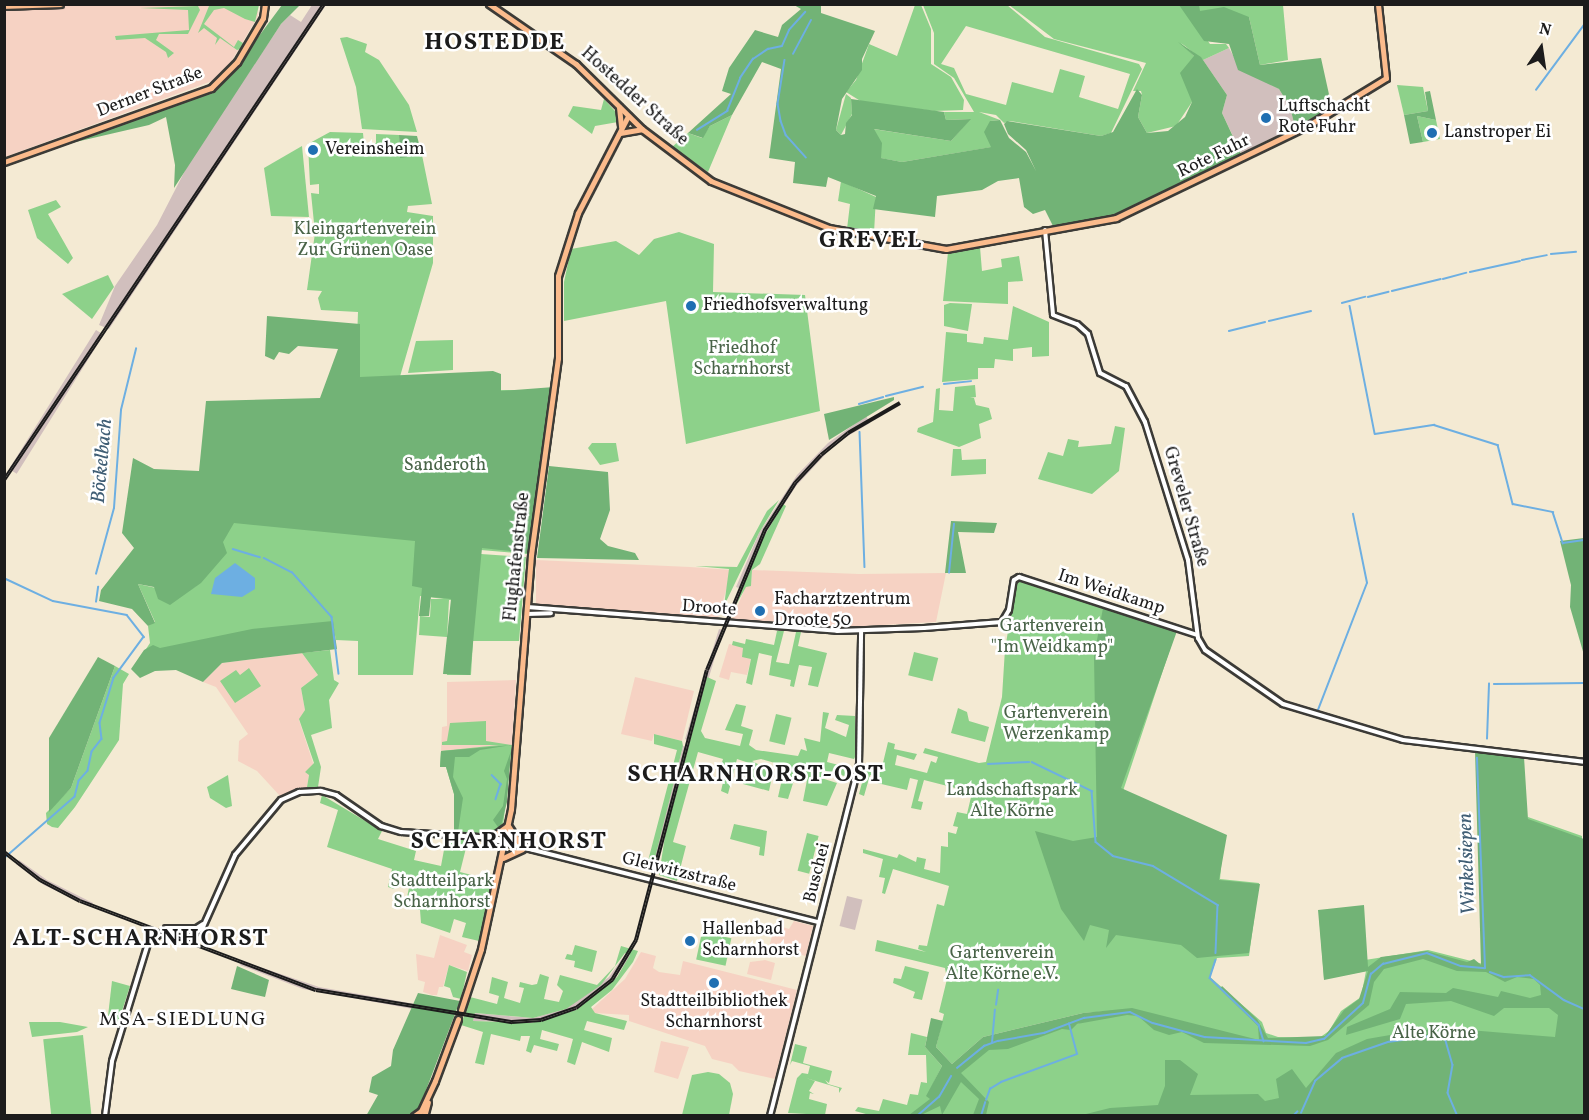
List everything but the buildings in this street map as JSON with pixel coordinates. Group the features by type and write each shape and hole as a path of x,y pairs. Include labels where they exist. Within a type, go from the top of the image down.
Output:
{"main road":[{"path":"4,6 60,4"},
{"name":"Derner Straße","path":"4,162 158,110 224,78 263,18 265,4"},
{"name":"Hostedder Straße","path":"489,4 576,64 642,129 711,181 829,228 946,249 1044,229"},
{"name":"Rote Fuhr","path":"1044,229 1101,222 1150,204 1286,137 1384,80 1387,67 1378,4"},
{"path":"619,107 620,131 632,128 642,129"},
{"name":"Flughafenstraße","path":"461,1010 481,949 506,843 527,610 557,372 558,276 578,213 628,116"},
{"path":"492,837 508,825 521,846 502,860"},
{"path":"414,1116 424,1113 458,1019"}],"street":[{"name":"Greveler Straße","path":"1044,229 1053,315 1085,330 1092,340 1100,373 1122,382 1143,417 1188,560 1197,635"},
{"name":"Droote","path":"527,610 861,632 1005,620 1016,578"},
{"name":"Im Weidkamp","path":"1016,578 1197,635"},
{"name":"Buschei","path":"770,1116 859,765 861,632"},
{"path":"1197,635 1209,653 1288,706 1423,744 1584,762"},
{"name":"Gleiwitzstraße","path":"204,923 219,884 242,844 275,805 295,793 317,790 336,795 370,820 400,832 492,837 506,843"},
{"name":"Gleiwitzstraße","path":"482,837 818,922"},
{"path":"166,928 196,928 204,923"},
{"path":"105,1116 115,1047 146,946 153,936 188,938 204,923"}],"shaded area":[{"path":"257,4 258,16 231,62 212,81 5,157 4,5"},
{"path":"312,5 326,5 109,329 99,325 115,286 157,225 191,159 281,24 290,15 301,22"},
{"path":"1229,48 1240,68 1279,89 1290,107 1295,127 1241,153 1222,113 1227,95 1203,60"},
{"path":"96,330 104,335 17,474 9,469"},
{"path":"866,416 870,423 836,443 796,486 767,531 741,589 736,587 759,533 797,475 828,443"},
{"path":"536,560 732,570 718,618 536,604"},
{"path":"752,570 859,574 946,573 936,622 847,627 732,619 746,586 751,586"},
{"path":"719,629 723,630 690,741 685,739"},
{"path":"729,644 743,647 751,659 747,675 731,672 729,680 719,677"},
{"path":"302,653 318,675 301,688 305,710 299,720 314,766 305,772 309,774 307,787 280,796 257,771 238,761 239,741 248,734 216,687 203,682 222,663"},
{"path":"635,677 694,691 682,741 654,734 652,741 621,734"},
{"path":"516,680 512,745 441,751 442,727 447,726 447,682"},
{"path":"683,746 688,747 657,865 653,864"},
{"path":"19,860 47,880 93,903 91,907 44,885 16,864"},
{"path":"847,896 863,900 855,930 840,926"},
{"path":"780,920 784,921 783,927 789,929 794,921 813,926 806,956 769,947 775,925 779,926"},
{"path":"440,935 467,945 464,952 472,955 468,971 449,965 443,987 439,987 437,995 432,995 423,992 425,982 418,980 416,954 434,958"},
{"path":"641,952 656,956 653,968 659,972 680,975 683,961 797,990 775,1079 739,1071 732,1064 712,1059 705,1046 629,1021 629,1015 594,1013 592,1009 625,979"},
{"path":"626,953 630,955 628,960 609,985 576,1010 531,1023 473,1021 474,1013 533,1018 565,1009 609,977"},
{"path":"765,960 775,963 771,980 747,974 750,962"},
{"path":"242,961 319,987 438,1008 435,1013 303,989 240,965"},
{"path":"661,1041 689,1047 678,1079 654,1072"}],"green space":[{"path":"821,4 821,13 875,31 862,59 862,70 842,99 836,130 841,135 845,134 846,123 852,115 851,99 944,112 946,120 971,119 951,141 874,129 882,143 881,158 902,162 991,147 984,132 990,121 1000,120 1009,138 1026,152 1036,171 1026,150 1008,134 1004,124 1007,121 1101,136 1113,132 1137,89 1142,95 1138,117 1147,133 1168,131 1185,117 1192,102 1180,73 1194,56 1178,42 1201,57 1227,95 1222,113 1242,156 1119,215 1053,226 1045,210 1033,214 1024,207 1019,178 998,181 982,190 937,196 935,217 873,209 876,196 828,177 826,187 793,183 795,162 769,158 781,69 762,62 732,115 710,126 703,138 688,133 731,94 722,91 729,68 755,30 778,37 782,25 801,9 794,5"},
{"path":"259,5 255,22 224,8 214,10 204,24 234,47 238,40 243,43 241,49 237,50 220,38 215,45 217,38 204,28 198,33 209,6"},
{"path":"282,5 300,5 281,24 174,188 175,165 166,117 149,125 54,147 215,89 228,78"},
{"path":"915,5 921,5 931,29 931,64 951,77 964,100 963,110 934,111 862,102 846,92 856,80 869,44 897,56"},
{"path":"923,5 1007,5 1045,37 1139,64 1142,69 1111,133 1101,136 1010,121 1004,123 996,115 979,112 1000,120 990,121 992,147 902,162 880,158 873,129 951,141 970,119 946,120 944,112 974,112 954,78 934,64 934,33","holes":["966,26 1130,74 1118,109 1079,97 1085,76 1060,69 1053,93 1012,82 1006,105 966,94 954,68 941,64"]},
{"path":"1009,5 1283,5 1288,60 1260,65 1249,17 1190,16 1210,44 1226,44 1229,48 1203,60 1181,43 1194,56 1192,102 1176,126 1147,133 1138,117 1141,91 1133,91 1146,63 1054,39"},
{"path":"1179,5 1199,5 1200,11 1224,7 1249,17 1260,65 1321,58 1332,108 1295,127 1290,107 1279,89 1238,70 1229,44 1204,41"},
{"path":"198,6 200,10 188,34 159,34 156,40 174,53 168,58 166,52 145,38 116,40 115,36 189,30 188,10 140,8"},
{"path":"347,37 367,44 365,52 379,60 409,105 417,132 362,129 356,87 340,38"},
{"path":"1397,85 1423,87 1428,111 1404,115"},
{"path":"1430,91 1436,120 1417,116 1423,142 1410,144 1404,115 1428,111 1425,92"},
{"path":"846,94 851,98 852,114 841,135 836,130"},
{"path":"604,99 615,111 618,122 595,126 592,134 568,116 573,106 601,110"},
{"path":"732,115 708,172 672,147 688,133 702,138 710,126"},
{"path":"1417,116 1436,120 1440,139 1423,142"},
{"name":"Sanderoth","path":"330,132 363,133 364,144 376,143 376,134 399,135 400,157 422,155 432,204 408,206 407,212 433,216 433,263 399,380 500,374 501,390 550,390 527,554 481,550 481,554 526,557 519,641 473,641 471,675 447,675 453,600 449,600 447,637 419,635 420,616 430,617 431,599 444,599 420,596 413,675 358,675 358,641 336,640 333,625 144,652 150,643 148,626 155,622 138,584 184,594 196,586 230,521 350,533 358,312 321,310 318,298 322,291 307,290 315,233 311,193 319,194 319,184 310,185 308,144"},
{"path":"399,135 417,136 422,155 400,158"},
{"path":"302,146 309,217 271,216 264,168"},
{"path":"841,181 876,197 874,233 847,229 850,204 838,201"},
{"path":"56,200 61,207 48,214 73,258 68,264 37,238 28,210"},
{"name":"Friedhof Scharnhorst","path":"679,232 714,244 713,292 805,295 820,411 686,444 666,301 564,321 564,282 571,249 616,241 639,255 654,239"},
{"path":"980,247 982,271 1002,267 1001,259 1019,256 1023,281 1008,282 1008,304 943,301 948,252"},
{"path":"108,275 114,287 92,319 62,294"},
{"path":"972,304 968,331 944,326 944,305"},
{"path":"1013,306 1049,322 1049,356 1032,357 1032,347 1013,349 1013,361 995,359 994,368 978,368 978,379 942,382 946,332 967,334 967,342 983,344 984,337 1008,340"},
{"name":"Sanderoth","path":"267,316 360,324 360,377 493,371 501,374 501,391 554,387 527,553 482,548 470,675 443,674 451,599 431,597 429,616 419,616 422,588 412,586 415,541 234,523 223,542 227,553 201,583 170,605 158,599 154,587 138,584 155,623 148,626 132,609 99,601 101,590 134,548 122,533 133,458 154,469 199,471 206,401 320,398 338,349 298,346 289,354 279,352 274,360 265,356"},
{"path":"453,340 453,370 408,373 416,341"},
{"path":"975,385 976,397 970,398 974,398 976,405 989,408 992,419 979,424 981,438 959,447 917,432 918,428 933,422 936,389 940,388 939,410 953,411 955,387"},
{"path":"894,397 894,400 829,440 824,414"},
{"path":"1115,426 1125,428 1119,471 1092,494 1038,479 1048,452 1063,456 1068,439 1079,441 1078,447 1111,444"},
{"path":"592,443 616,443 619,461 600,465 588,448"},
{"path":"953,449 961,449 962,460 986,459 986,474 951,476"},
{"path":"549,466 608,472 610,510 600,539 608,546 635,553 639,560 537,558"},
{"path":"779,500 759,533 724,606 729,569 695,566 737,567 767,511"},
{"path":"783,504 786,506 760,564 752,570 751,586 746,587 736,605 759,545"},
{"path":"951,521 997,523 994,533 958,532 966,573 945,573"},
{"path":"1584,538 1584,655 1570,607 1571,585 1560,541"},
{"name":"Alte Körne","path":"1021,581 1176,631 1123,791 1224,835 1220,879 1259,883 1249,956 1217,958 1210,977 1262,1022 1266,1033 1278,1037 1319,1038 1329,1031 1341,1011 1361,997 1366,971 1324,979 1319,915 1362,911 1365,960 1428,950 1483,964 1528,817 1582,836 1584,1115 873,1116 855,1111 858,1107 879,1111 883,1099 907,1105 910,1094 918,1095 921,1082 927,1083 926,1055 908,1055 911,1033 927,1037 925,1047 942,1066 927,1096 968,1056 1124,1010 1083,1013 983,1037 952,1064 936,1047 944,1014 939,1012 947,979 945,968 875,951 877,940 926,952 918,949 919,945 927,946 937,904 944,906 949,886 893,869 885,894 882,893 885,878 879,877 883,859 863,853 863,849 897,858 899,854 916,862 917,857 926,859 924,869 940,873 941,846 948,847 948,832 956,834 958,827 953,826 957,812 967,814 971,797 966,796 967,791 924,780 918,801 923,802 921,810 911,808 918,780 910,778 907,790 877,783 878,777 870,775 864,796 859,794 867,764 882,767 888,742 895,744 894,749 917,754 914,760 897,755 895,765 927,773 931,761 936,763 938,757 923,753 925,748 979,763 986,762 1002,697 1005,649 1016,584"},
{"path":"1103,608 1177,631 1121,788 1227,835 1219,880 1260,884 1249,953 1197,958 1181,945 1116,935 1106,948 1109,930 1090,925 1084,941 1061,909 1035,831 1073,841 1097,837 1094,656"},
{"path":"333,621 337,649 222,663 203,682 176,670 155,671 140,678 131,669 144,650 153,645 160,648 252,629"},
{"path":"777,631 784,631 776,662 789,664 796,632 801,632 798,646 827,653 818,687 808,685 812,667 799,665 794,687 790,686 791,680 769,675 772,656 759,653 752,685 746,683 751,659 742,657 743,648 732,645 733,641 745,644 746,639 774,645"},
{"path":"330,650 334,680 339,683 329,700 332,728 311,735 321,767 318,787 307,787 309,775 305,772 314,763 299,719 305,710 301,688 318,675 302,653"},
{"path":"914,652 938,658 932,681 908,675"},
{"path":"98,657 115,666 71,788 49,812 49,738"},
{"path":"115,666 129,674 123,684 119,740 75,807 58,828 52,827 47,824 46,813 71,788"},
{"path":"249,668 261,686 235,703 220,681 236,670 240,675"},
{"path":"707,677 716,681 701,731 705,738 740,746 743,734 725,730 736,704 746,706 741,726 753,730 749,745 756,750 798,756 801,749 807,751 804,738 820,742 823,712 829,713 825,728 846,737 849,725 835,720 837,715 855,716 856,755 854,759 829,753 827,762 854,769 852,778 822,770 821,778 837,783 827,806 803,801 807,780 795,777 788,799 778,797 785,766 761,759 752,761 773,772 769,791 743,784 749,763 737,759 728,794 721,791 724,778 718,776 723,759 698,752 673,842 686,846 677,881 659,875 665,836"},
{"path":"958,708 967,712 969,721 989,727 985,742 951,733"},
{"path":"776,714 792,718 785,745 769,741"},
{"name":"Stadtteilpark Scharnhorst","path":"486,721 486,741 512,745 503,826 495,834 454,832 454,794 446,767 440,767 441,751 499,745 442,745 442,742 447,741 450,723"},
{"path":"654,734 682,741 683,746 654,862 648,861 677,750 654,744"},
{"path":"512,745 480,750 469,757 455,757 453,777 463,798 458,832 454,832 454,794 446,767 440,767 441,751"},
{"path":"511,751 507,802 500,830 493,820 503,806 507,779 504,771"},
{"path":"1475,751 1524,757 1528,819 1584,839 1584,1115 1082,1115 1110,1108 1158,1105 1165,1086 1165,1060 1180,1060 1198,1074 1190,1095 1258,1094 1265,1101 1279,1098 1276,1079 1292,1069 1306,1088 1336,1053 1367,1039 1419,1030 1457,1029 1555,1037 1558,1015 1549,1008 1504,1008 1494,1016 1451,1001 1406,1004 1400,1019 1346,1035 1347,1027 1390,1009 1400,992 1446,993 1453,988 1498,997 1501,991 1530,998 1541,995 1540,985 1534,979 1517,977 1505,982 1486,972 1457,971 1423,959 1384,969 1374,982 1369,1005 1328,1040 1310,1046 1204,1043 1182,1032 1169,1035 1154,1030 1138,1016 1127,1015 1077,1024 1071,1030 1062,1029 1008,1049 989,1050 961,1073 989,1102 986,1115 973,1115 979,1099 961,1082 942,1115 940,1106 921,1115 909,1115 930,1099 926,1096 942,1066 925,1047 931,1018 943,1021 936,1047 952,1064 983,1037 1083,1013 1132,1008 1259,1040 1258,1026 1220,989 1222,986 1257,1019 1268,1038 1325,1036 1344,1010 1359,999 1368,971 1324,980 1318,910 1364,905 1368,967 1381,957 1426,951 1467,962 1474,959 1481,965"},
{"path":"228,775 232,806 226,808 210,798 207,787"},
{"name":"Stadtteilpark Scharnhorst","path":"322,795 382,831 378,839 416,851 414,860 441,866 446,839 468,840 460,872 491,880 492,885 479,941 462,937 466,923 454,919 450,933 421,923 420,910 405,907 411,878 398,876 394,889 388,887 392,869 327,847 338,810 320,803"},
{"path":"734,824 767,831 764,856 759,855 760,847 730,839"},
{"path":"807,833 819,836 809,874 798,871"},
{"path":"702,932 731,938 726,966 696,959"},
{"path":"575,945 597,951 592,972 574,967 575,961 565,959 567,954 572,955"},
{"path":"621,946 638,951 633,962 612,990 591,1007 595,1013 627,1021 624,1030 587,1021 584,1030 612,1038 609,1052 582,1042 575,1065 567,1062 573,1039 542,1030 540,1039 559,1044 557,1051 534,1045 531,1053 526,1051 530,1036 521,1036 520,1041 491,1034 484,1065 475,1063 483,1032 461,1025 470,997 497,1004 499,996 489,993 492,977 508,982 504,998 520,1003 524,988 519,987 520,982 532,985 537,984 540,974 549,977 544,999 559,1002 563,991 557,985 560,975 597,985 615,966","holes":["625,953 630,955 617,977 576,1010 531,1023 473,1021 475,1013 533,1018 566,1009 601,985"]},
{"path":"449,965 467,972 461,999 453,997 450,988 444,986"},
{"path":"237,966 269,980 265,997 231,989"},
{"path":"905,966 929,972 922,1000 913,998 915,992 893,983 894,978 901,979"},
{"path":"112,981 130,986 117,1027 107,1025"},
{"path":"418,993 460,1001 420,1106 412,1115 366,1116 378,1095 369,1092 372,1077 391,1066 393,1050"},
{"path":"29,1022 60,1022 88,1027 77,1032 32,1037"},
{"path":"83,1035 91,1115 51,1116 43,1039"},
{"path":"795,1044 807,1047 803,1063 832,1071 829,1083 825,1080 828,1084 842,1088 839,1093 839,1088 806,1078 815,1081 809,1091 814,1094 810,1093 809,1099 827,1104 825,1115 788,1113 797,1078 802,1073 808,1074 810,1066 792,1061 790,1065"},
{"path":"708,1072 719,1074 730,1083 733,1094 729,1115 682,1115 692,1075"}],"water":[{"path":"235,563 255,578 255,589 242,597 211,594 215,578"}],"waterway":[{"path":"697,130 727,111 740,78 753,59 768,49 782,46 789,30 805,12"},
{"path":"793,54 811,20"},
{"path":"1536,90 1584,25"},
{"path":"785,60 778,104 781,121 786,135 806,157"},
{"path":"1551,254 1576,252"},
{"path":"1522,260 1547,255"},
{"path":"1470,272 1520,261"},
{"path":"1443,279 1466,273"},
{"path":"1392,291 1441,279"},
{"path":"1368,297 1388,292"},
{"path":"1342,303 1365,297"},
{"path":"1350,306 1375,434 1434,425 1498,445 1513,504 1553,512 1563,543 1584,540"},
{"path":"1269,321 1311,311"},
{"path":"1229,331 1265,322"},
{"name":"Böckelbach","path":"96,574 114,508 121,410 136,349"},
{"path":"944,384 971,381"},
{"path":"886,396 923,387"},
{"path":"859,404 883,397"},
{"path":"860,432 865,567"},
{"path":"1318,710 1367,583 1353,514"},
{"path":"949,573 954,524"},
{"path":"233,549 260,557"},
{"path":"264,558 292,572 332,617 339,674"},
{"path":"4,578 53,601 127,615 144,637 114,678 100,723 102,739 92,752 88,771 79,781 75,797 4,859"},
{"name":"Böckelbach","path":"96,602 98,587"},
{"path":"1494,684 1584,683"},
{"path":"1487,739 1489,684"},
{"name":"Alte Körne","path":"957,1068 984,1046 998,1041 1044,1033 1084,1018 1130,1012 1153,1023 1205,1037 1306,1043 1324,1039 1363,1003 1371,974 1383,964 1427,953 1461,966 1485,968 1477,758"},
{"path":"988,764 1029,762"},
{"path":"1032,762 1092,791 1096,842 1113,856 1153,866 1218,905 1216,953"},
{"path":"492,775 501,784 496,799"},
{"path":"1216,960 1210,978 1259,1025 1264,1041"},
{"name":"Alte Körne","path":"1490,972 1504,977 1530,975 1564,1000 1584,1009"},
{"path":"996,1005 998,990"},
{"path":"992,1043 995,1010"},
{"path":"986,1100 990,1089 1001,1082 1077,1054 1069,1024"},
{"path":"1301,1113 1315,1081 1342,1058 1388,1042 1444,1034 1453,1065 1448,1093 1458,1116"},
{"name":"Alte Körne","path":"917,1116 939,1097 951,1076"},
{"path":"981,1116 985,1103"},
{"path":"1293,1116 1297,1112"},
{"path":"1119,1116 1144,1116"},
{"path":"1250,1116 1266,1116"}],"railway":[{"path":"4,480 324,4"},
{"path":"4,852 40,880 80,901 316,990 512,1022 541,1020 576,1008 612,980 636,940 707,670 765,530 795,483 821,455 848,433 900,403"}],"place":[{"name":"Luftschacht Rote Fuhr","path":"1266,118"},
{"name":"Lanstroper Ei","path":"1432,133"},
{"name":"Vereinsheim","path":"313,150"},
{"name":"Friedhofsverwaltung","path":"691,306"},
{"name":"Facharztzentrum Droote 50","path":"760,611"},
{"name":"Hallenbad Scharnhorst","path":"690,941"},
{"name":"Stadtteilbibliothek Scharnhorst","path":"714,983"}],"district":[{"name":"HOSTEDDE","path":"495,44"},
{"name":"GREVEL","path":"871,242"},
{"name":"SCHARNHORST-OST","path":"756,776"},
{"name":"SCHARNHORST","path":"509,843"},
{"name":"ALT-SCHARNHORST","path":"141,940"},
{"name":"MSA-SIEDLUNG","path":"183,1020"}],"park label":[{"name":"Kleingartenverein Zur Grünen Oase","path":"365,241"},
{"name":"Gartenverein \"Im Weidkamp\"","path":"1052,638"},
{"name":"Gartenverein Werzenkamp","path":"1056,725"},
{"name":"Landschaftspark Alte Körne","path":"1012,802"},
{"name":"Gartenverein Alte Körne e.V.","path":"1002,965"}],"water label":[{"name":"Winkelsiepen","path":"1468,864"}]}
